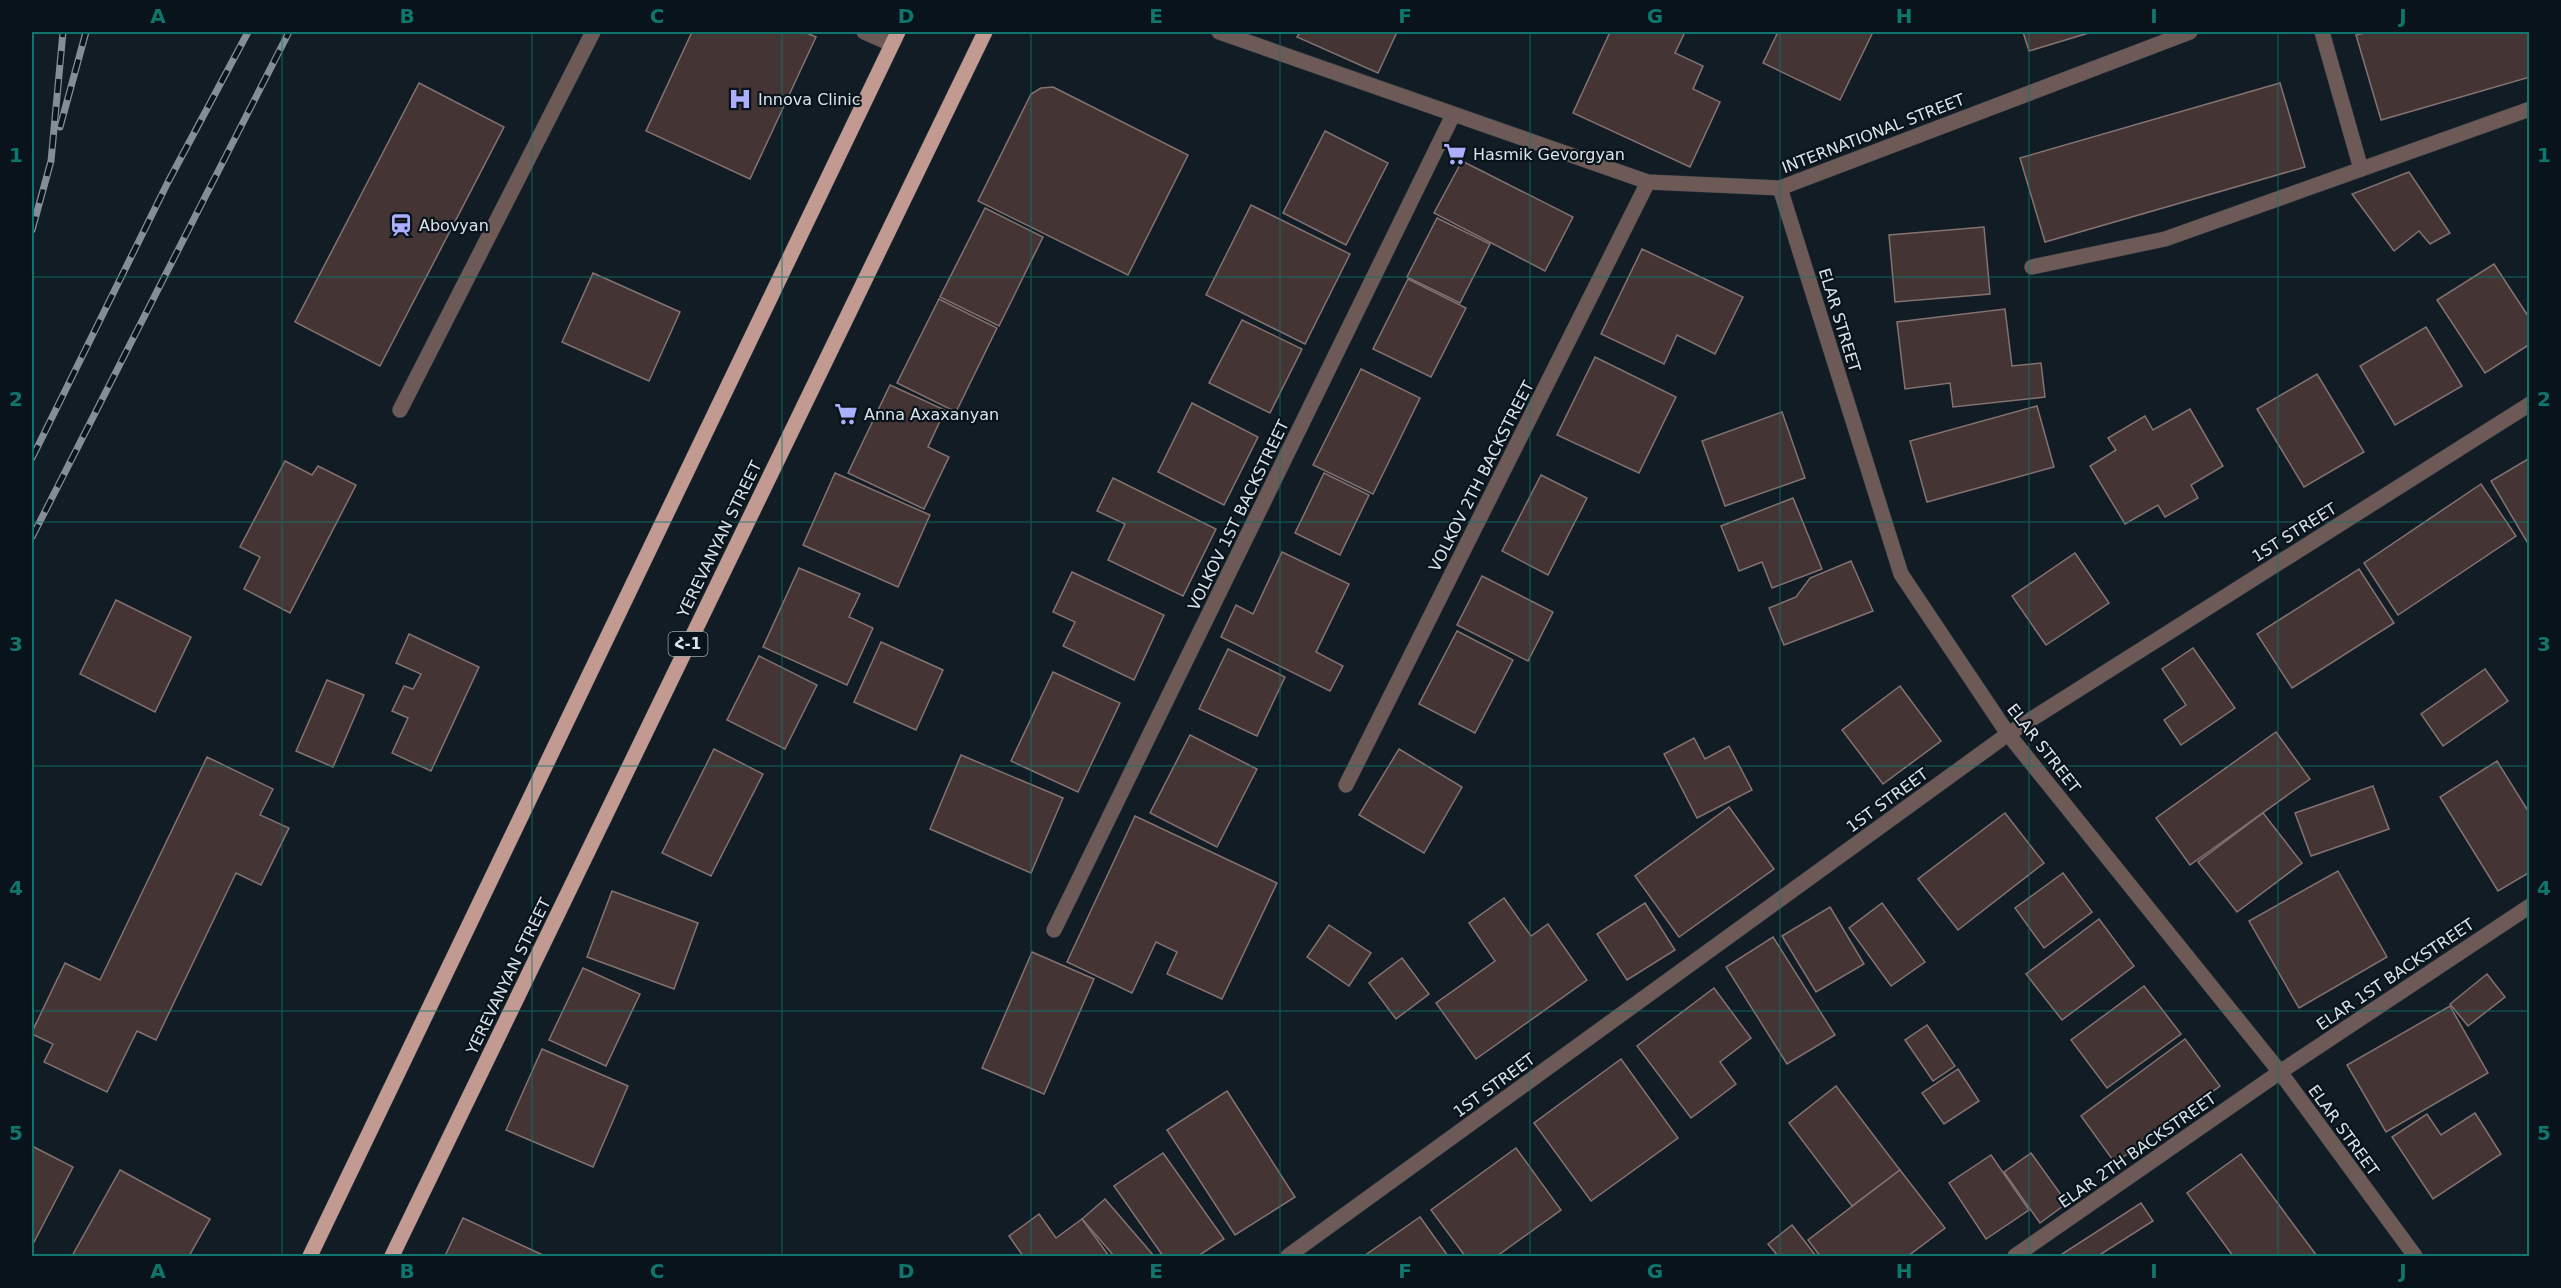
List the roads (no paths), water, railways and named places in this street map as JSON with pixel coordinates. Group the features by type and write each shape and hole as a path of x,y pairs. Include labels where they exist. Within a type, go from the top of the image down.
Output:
{"main road":[{"name":"YEREVANYAN STREET","path":"392,1257 985,32"},
{"path":"310,1257 895,38"}],"street":[{"path":"400,410 593,32"},
{"path":"864,32 895,38"},
{"name":"INTERNATIONAL STREET","path":"1219,32 1648,182 1780,188 2190,32"},
{"path":"2322,32 2361,169"},
{"path":"2032,267 2165,239 2529,109"},
{"name":"VOLKOV 1ST BACKSTREET","path":"1054,930 1453,115"},
{"name":"VOLKOV 2TH BACKSTREET","path":"1346,785 1648,182"},
{"name":"ELAR STREET","path":"1780,188 1901,574 2008,734 2280,1072 2415,1257"},
{"name":"1ST STREET","path":"1288,1257 2008,734 2529,404"},
{"name":"ELAR 1ST BACKSTREET","path":"2280,1072 2529,906"},
{"name":"ELAR 2TH BACKSTREET","path":"2015,1257 2280,1072"}],"railway":[{"path":"32,230 51,161 63,32"},
{"path":"60,127 86,32"},
{"path":"32,458 168,182 248,32"},
{"path":"32,537 289,32"}],"place":[{"name":"Innova Clinic","path":"740,99"},
{"name":"Hasmik Gevorgyan","path":"1455,154"},
{"name":"Abovyan","path":"401,225"},
{"name":"Anna Axaxanyan","path":"846,414"}]}
